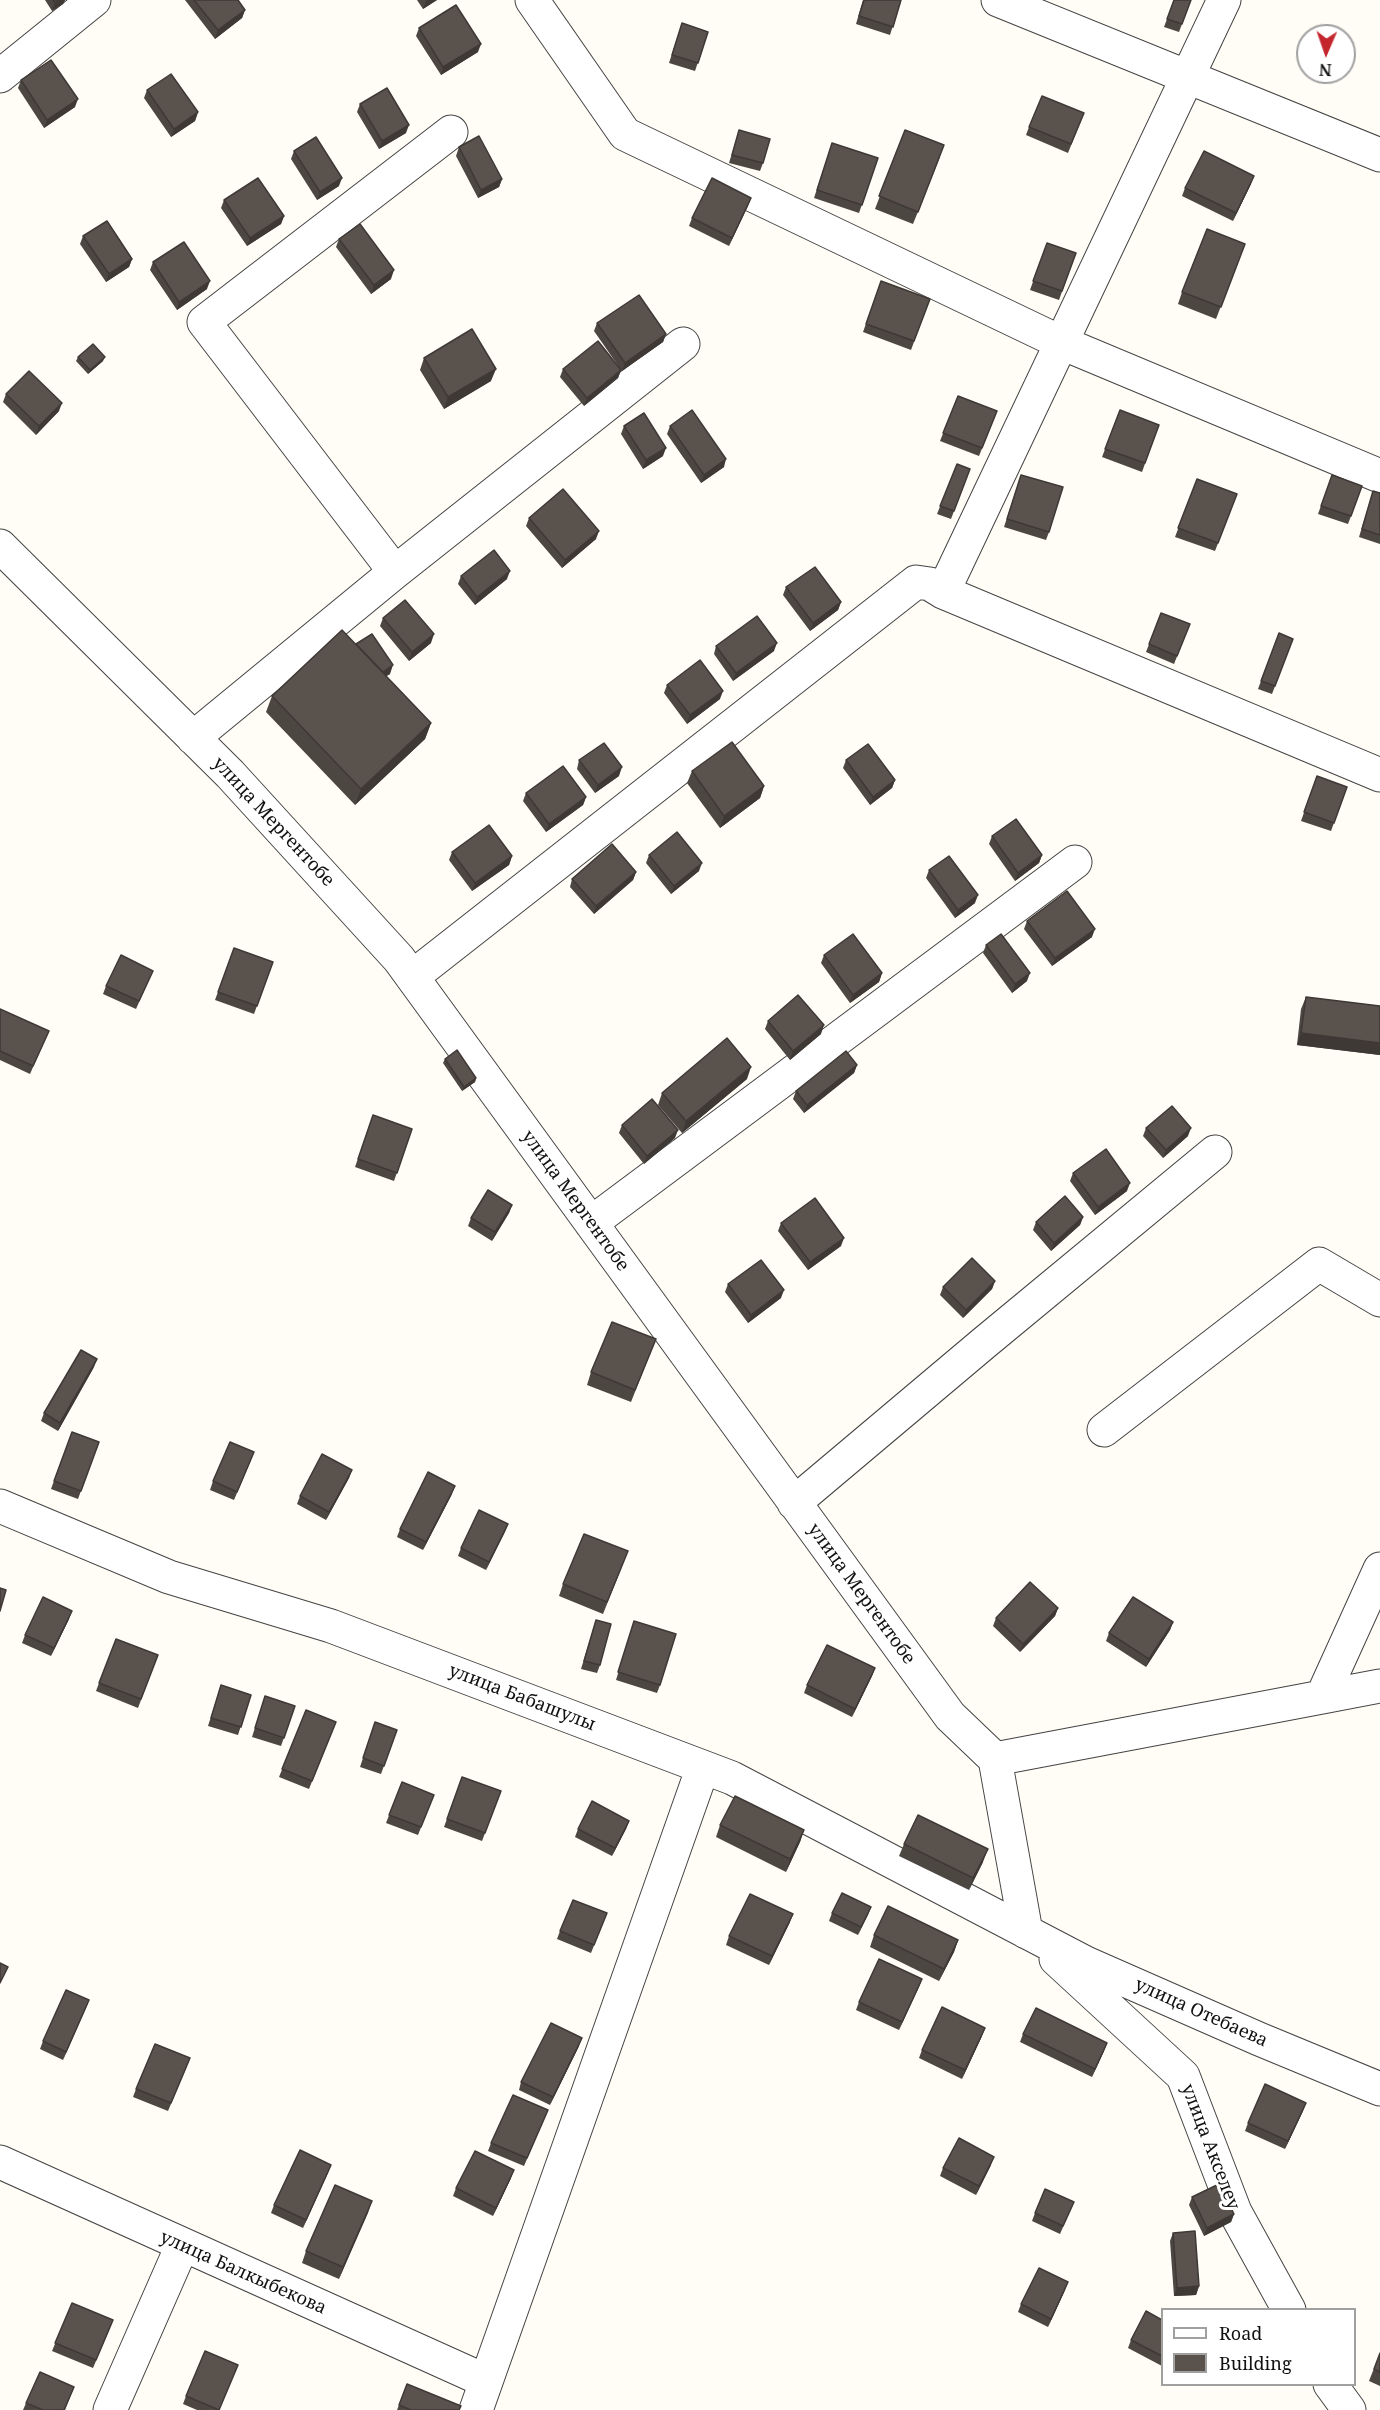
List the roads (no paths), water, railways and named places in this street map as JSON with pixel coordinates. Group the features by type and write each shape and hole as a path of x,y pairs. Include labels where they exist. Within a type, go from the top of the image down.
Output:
{"street":[{"path":"0,76 94,0"},
{"path":"532,0 624,134 1062,344 1380,476"},
{"path":"998,0 1380,155"},
{"path":"943,592 1224,0"},
{"path":"395,572 204,322 451,132"},
{"path":"193,738 395,572 683,344"},
{"name":"улица Мергентобе","path":"0,546 246,791 399,959 950,1716 995,1759"},
{"path":"412,977 916,582 930,584 943,592 1380,776"},
{"path":"591,1223 1075,862"},
{"path":"794,1503 1215,1152"},
{"path":"1104,1430 1319,1264 1380,1300"},
{"name":"улица Бабашулы","path":"0,1506 170,1577 331,1626 732,1778 1026,1932"},
{"path":"1322,1697 1380,1569"},
{"path":"1026,1932 995,1759 1380,1686"},
{"path":"481,2396 703,1767"},
{"name":"улица Отебаева","path":"1026,1932 1096,1967 1380,2089"},
{"name":"улица Акселеу","path":"1026,1932 1183,2076 1235,2212 1288,2308"},
{"name":"улица Балкыбекова","path":"0,2162 182,2246 481,2396"},
{"path":"110,2410 182,2246"},
{"path":"1331,2386 1349,2410"}]}
